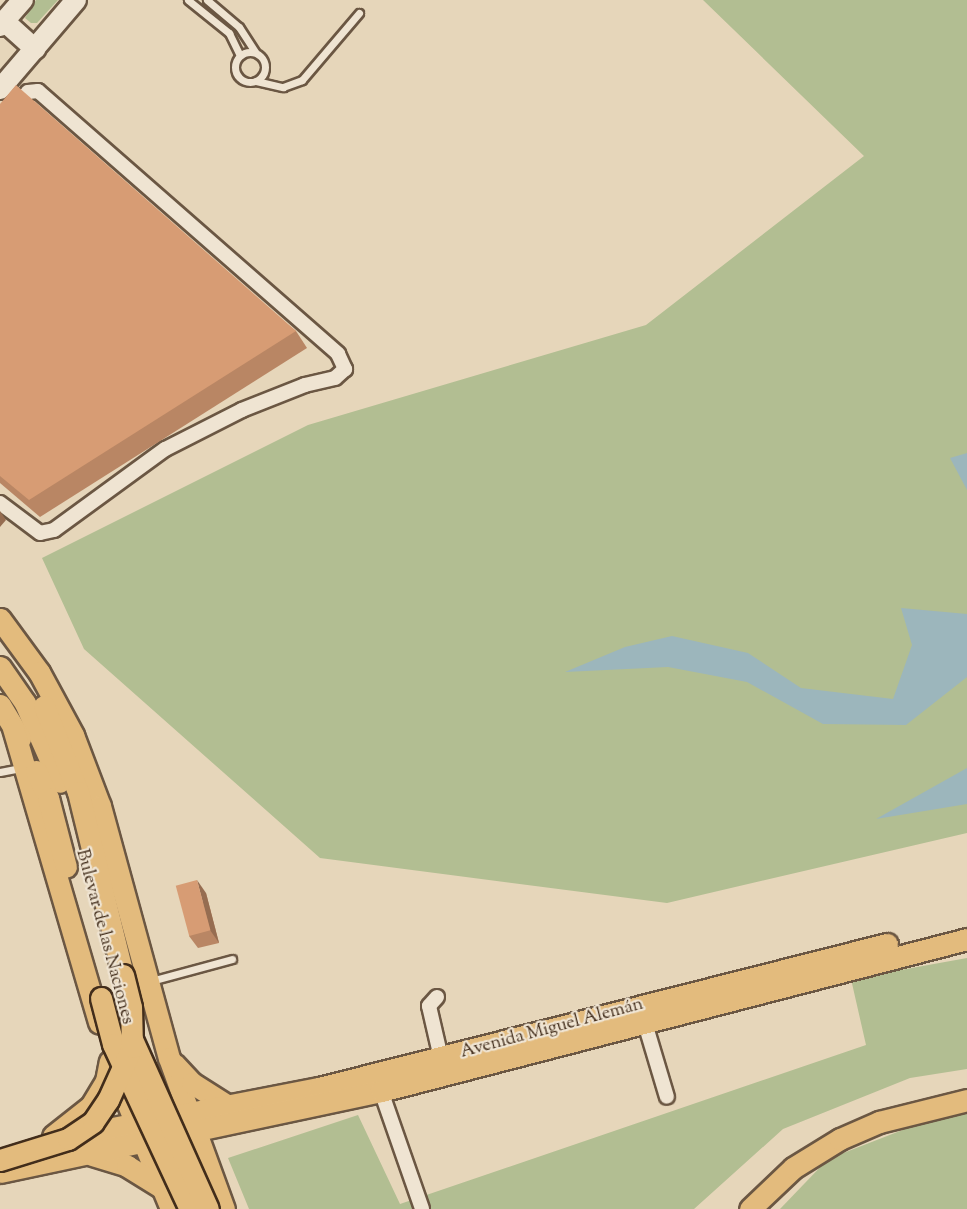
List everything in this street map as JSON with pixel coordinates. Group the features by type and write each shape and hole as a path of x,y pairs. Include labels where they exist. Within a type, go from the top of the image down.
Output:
{"main road":[{"path":"23,0 2,23 34,49"},
{"path":"0,89 76,0"},
{"path":"0,619 39,672 73,735 100,806 169,1058 224,1209"},
{"path":"0,1160 68,1139 93,1122 108,1100 132,1047 131,1007 78,792 43,705 2,652"},
{"name":"Bulevar de las Naciones","path":"2,652 66,795 130,1036 208,1209"},
{"name":"Bulevar de las Naciones","path":"0,705 26,748 48,798 113,1044 190,1209"},
{"path":"13,728 111,1060 138,1133 168,1199"},
{"name":"Avenida Miguel Alemán","path":"138,1133 233,1113 967,925"},
{"name":"Avenida Miguel Alemán","path":"233,1113 381,1091 644,1020 967,939"},
{"path":"169,1058 192,1083 233,1113 214,1138 212,1177"},
{"path":"46,1140 91,1106 106,1081 111,1060"},
{"path":"750,1209 793,1168 840,1139 879,1122 967,1100"},
{"path":"0,1151 46,1140 138,1133"},
{"path":"0,1173 89,1154 138,1133"},
{"path":"89,1154 137,1171 168,1199"}],"street":[{"path":"0,126 28,92 38,91 160,204 338,354 345,369 335,378 305,385 161,445 54,530 40,534 0,503"},
{"path":"437,997 429,1006 441,1058"},
{"path":"644,1020 667,1097"},
{"path":"381,1091 422,1209"}],"lane":[{"path":"188,0 229,33 240,56"},
{"path":"207,0 239,27 265,63 264,74 256,81"},
{"path":"255,52 240,56 235,65 237,75 246,82 256,81 283,87 302,80 359,13"},
{"path":"0,772 24,767"},
{"path":"148,982 232,959"}],"green space":[{"path":"36,0 58,0 37,23 31,23 25,18"},
{"path":"703,0 967,0 967,833 667,903 320,858 84,649 42,558 308,425 646,325 864,156"},
{"path":"967,958 967,1069 910,1078 783,1129 694,1209 249,1209 228,1158 358,1115 400,1204 866,1045 851,979"},
{"path":"959,1108 967,1109 967,1209 780,1209 828,1159"}],"water":[{"path":"967,453 967,490 950,458"},
{"path":"901,608 967,614 967,677 906,725 823,724 747,682 668,667 565,672 625,647 672,636 748,653 801,688 893,699 912,645"},
{"path":"967,768 967,804 876,819"}],"building":[{"path":"16,85 296,331 29,500 0,476 0,104"},
{"path":"197,880 210,930 189,936 176,886"}]}
